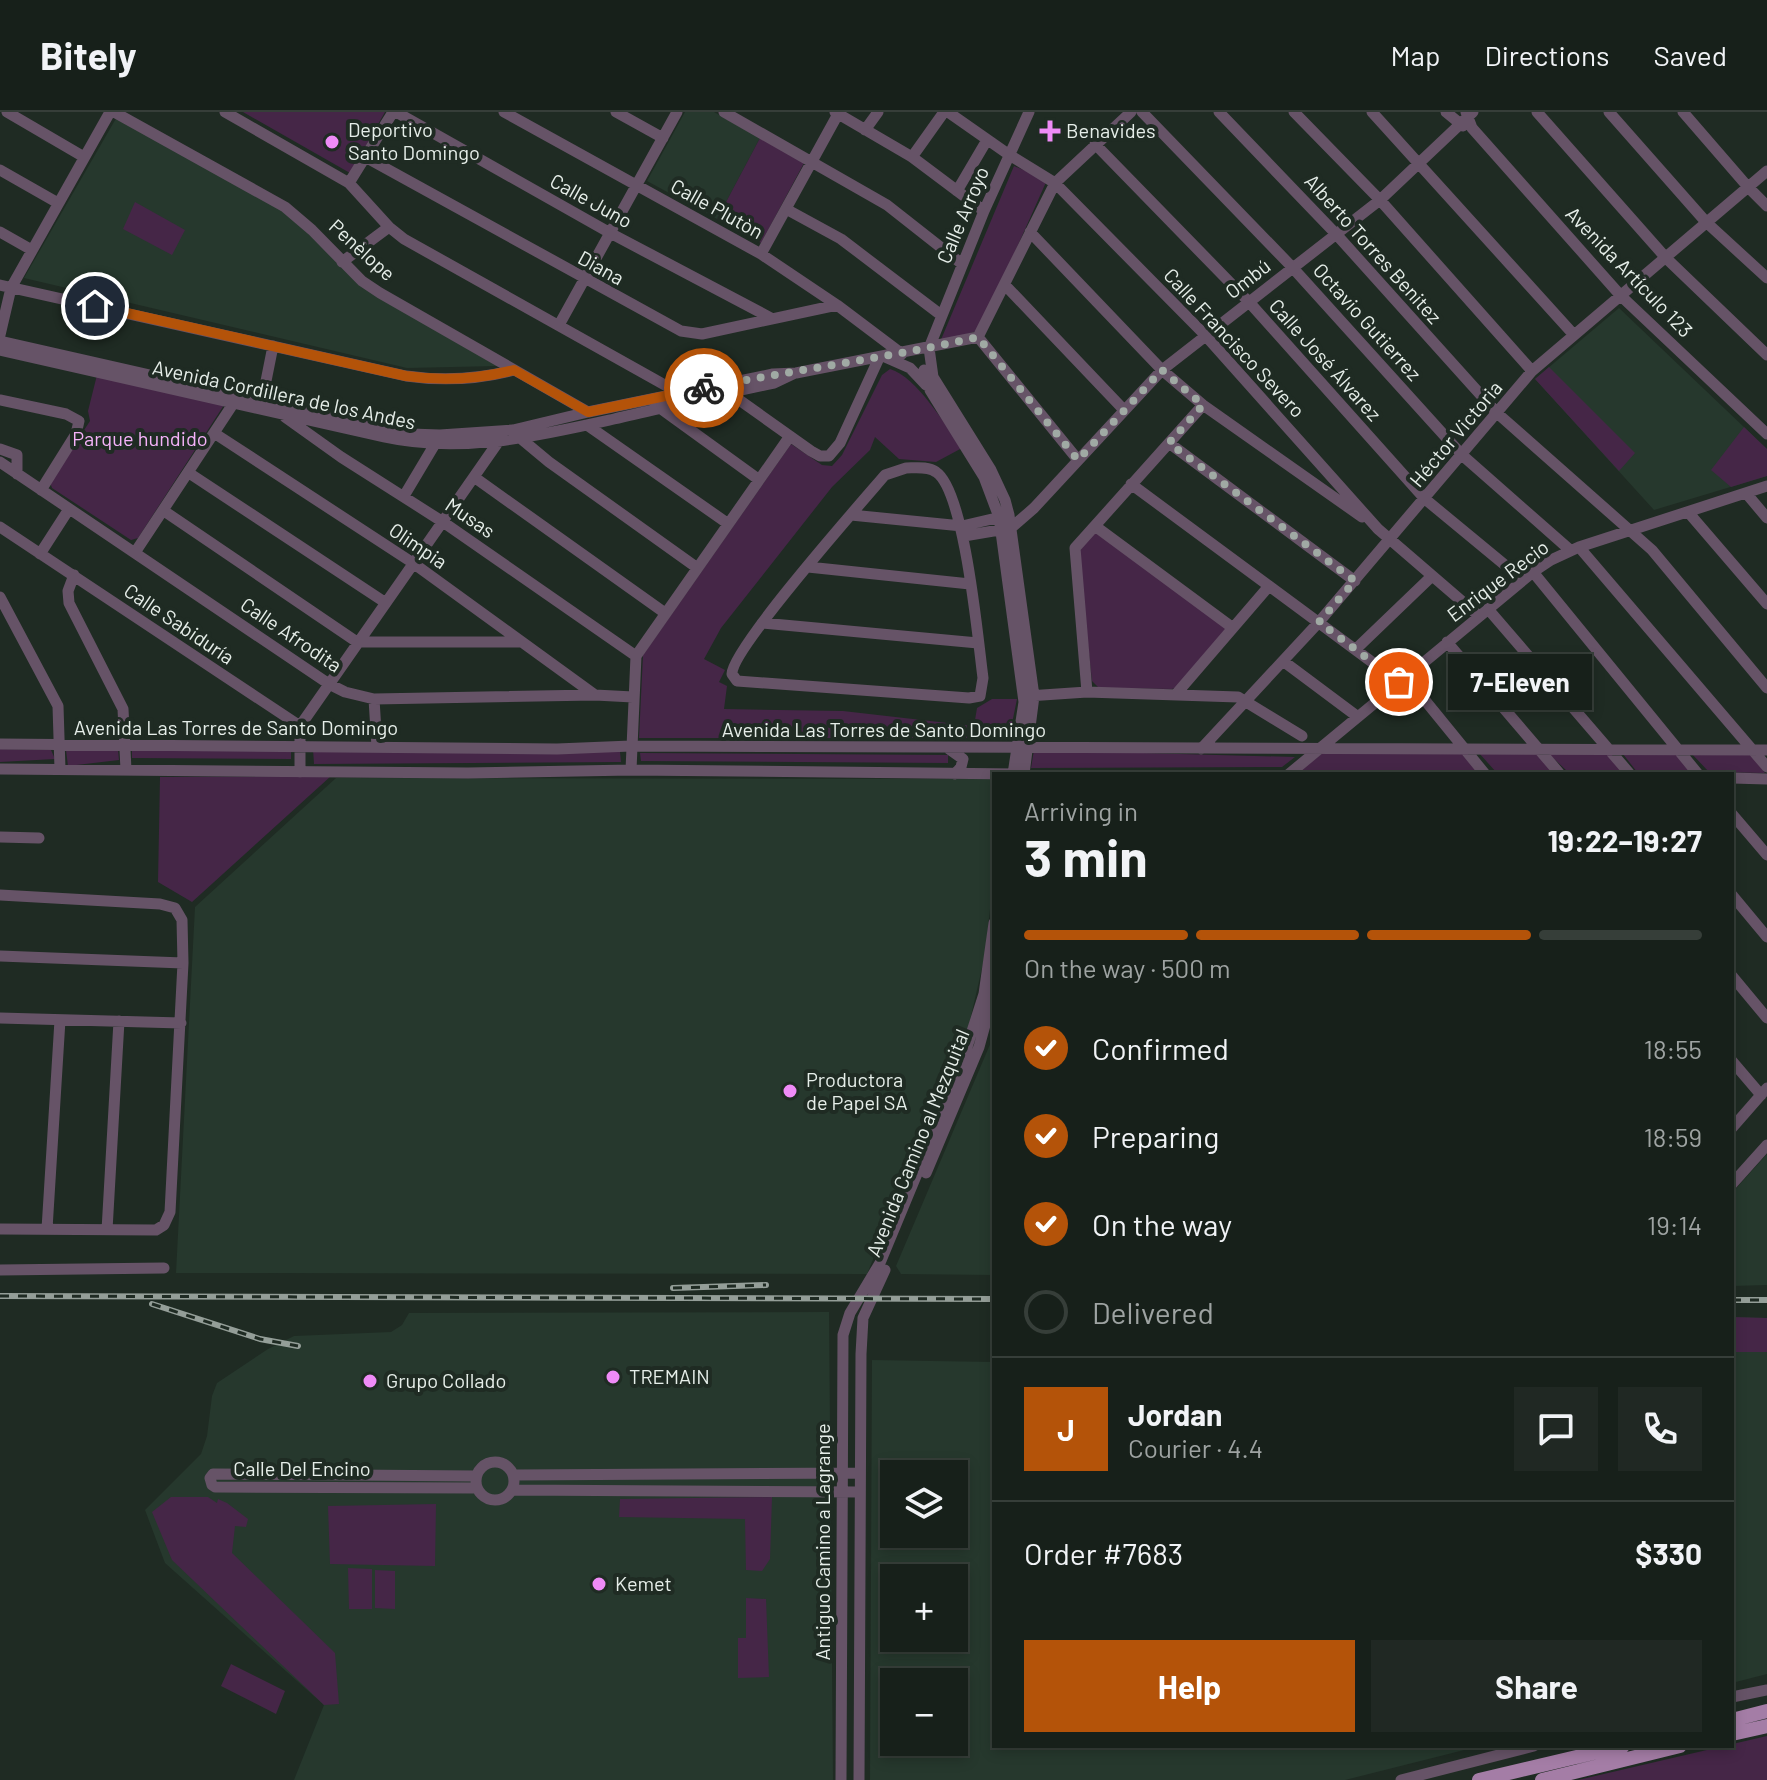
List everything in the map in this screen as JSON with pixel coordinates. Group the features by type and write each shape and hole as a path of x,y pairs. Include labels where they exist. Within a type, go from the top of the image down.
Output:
{"main road":[{"path":"1734,1719 1767,1711"},
{"path":"1734,1734 1767,1726"},
{"path":"1479,1780 1530,1775 1617,1748"},
{"path":"1542,1780 1672,1748"}],"street":[{"path":"7,112 84,157"},
{"path":"0,338 5,286 112,112"},
{"name":"Penèlope","path":"112,112 285,207 342,262 380,293 588,412"},
{"path":"225,112 349,183 389,227 422,249 679,393"},
{"path":"349,183 394,112"},
{"name":"Calle Juno","path":"394,112 612,234 771,318"},
{"name":"Calle Plutòn","path":"504,112 761,254 904,353"},
{"path":"616,112 663,138"},
{"path":"559,325 677,112"},
{"path":"724,112 887,205 962,264"},
{"path":"865,130 878,112"},
{"path":"912,157 946,112"},
{"name":"Calle Francisco Severo","path":"946,112 1055,183 1205,335 1378,529 1432,576 1483,612 1628,772"},
{"name":"Calle Arroyo","path":"924,353 1008,154 1029,112"},
{"path":"1078,460 978,337 1055,183 1131,112"},
{"name":"Octavio Gutierrez","path":"1142,112 1292,267 1462,455 1574,549 1767,767"},
{"name":"Alberto Torres Benitez","path":"1219,112 1336,234 1497,413 1658,557 1767,688"},
{"path":"1294,112 1380,200 1532,371"},
{"path":"1372,112 1574,335"},
{"path":"1446,112 1459,124 1472,128"},
{"path":"1537,112 1666,258 1767,355"},
{"path":"1609,112 1706,222 1767,278"},
{"path":"1683,112 1767,206"},
{"path":"761,254 837,113 912,157 984,211"},
{"name":"Ombú","path":"1006,530 1010,517 1034,508 1162,370 1380,200 1469,113"},
{"name":"Avenida Artículo 123","path":"1469,113 1472,128 1621,296 1767,434"},
{"path":"957,191 987,140"},
{"name":"Calle José Álvarez","path":"1095,144 1249,302 1425,499 1528,576 1696,772"},
{"name":"Diana","path":"367,158 669,326 690,333 702,334 837,305"},
{"path":"0,170 58,203"},
{"name":"Héctor Victoria","path":"1201,749 1391,540 1532,371 1767,171"},
{"path":"786,209 841,239 941,315"},
{"path":"342,262 389,227"},
{"path":"0,232 30,249"},
{"path":"1030,232 1162,370 1203,405 1378,529"},
{"path":"1005,285 1124,410"},
{"path":"5,286 420,378 485,376 514,370"},
{"path":"904,353 934,331"},
{"name":"Avenida Cordillera de los Andes","path":"0,338 410,434 509,435 588,412 773,374 796,373 904,353 924,353 978,337"},
{"path":"262,401 273,346"},
{"name":"Avenida Cordillera de los Andes","path":"0,350 398,440 435,444 587,425 774,383 796,373"},
{"path":"924,353 933,377 991,470 1010,517 1006,530 1029,696 1023,717 1022,772"},
{"path":"924,353 930,390"},
{"path":"728,392 820,456 831,455 840,443 882,357 910,368 930,390 1010,517"},
{"path":"0,400 66,414 79,421 76,434 41,490"},
{"path":"136,551 233,404"},
{"path":"1087,692 1075,551 1079,542 1203,405"},
{"path":"660,408 758,479"},
{"name":"Musas","path":"281,414 636,656"},
{"path":"587,425 727,523"},
{"name":"Olimpia","path":"214,433 413,563 595,695"},
{"path":"300,772 300,726 474,477 509,435 696,567"},
{"path":"631,770 636,656 790,436"},
{"path":"1169,443 1355,581"},
{"path":"404,496 435,444"},
{"name":"Calle Afrodita","path":"0,449 17,455 17,474"},
{"name":"Calle Afrodita","path":"0,462 345,692 374,699 633,697"},
{"path":"906,468 928,468 941,475 963,531 984,683 980,696 969,698 743,682 737,681 732,674 734,662 762,623 851,515 885,475 906,468"},
{"path":"189,473 386,603"},
{"path":"474,477 665,613"},
{"path":"1131,484 1356,649 1403,679 1483,772"},
{"name":"Enrique Recio","path":"1292,772 1528,576 1574,549 1767,486"},
{"path":"1746,493 1767,518"},
{"path":"40,554 69,509"},
{"path":"164,511 357,642 521,642"},
{"path":"1688,512 1767,604"},
{"path":"851,515 963,531 1006,530"},
{"path":"963,531 1010,517"},
{"path":"1095,526 1233,628"},
{"name":"Calle Sabiduría","path":"0,527 300,726"},
{"path":"808,567 970,584"},
{"path":"74,575 68,591 69,603 123,709 126,770"},
{"path":"1356,649 1432,576"},
{"path":"1177,693 1269,586"},
{"path":"0,597 58,706 60,769"},
{"path":"762,623 978,643"},
{"path":"1447,642 1558,772"},
{"path":"1283,661 1358,717"},
{"path":"1029,696 1087,692 1177,693 1246,699 1302,736"},
{"path":"374,699 377,747"},
{"name":"Avenida Las Torres de Santo Domingo","path":"0,744 557,749 631,746 1767,750"},
{"path":"1014,772 1022,748"},
{"path":"949,749 963,759 955,774"},
{"name":"Avenida Las Torres de Santo Domingo","path":"0,769 992,774"},
{"path":"1734,778 1767,779"},
{"path":"1734,816 1767,855"},
{"path":"0,837 39,838"},
{"path":"0,895 160,904 175,908 181,914 183,963 170,1212 164,1225 156,1230 2,1229"},
{"path":"1734,897 1767,937"},
{"name":"Avenida Camino al Mezquital","path":"868,1306 967,1076 987,1013 986,984 992,938"},
{"path":"0,956 183,963"},
{"path":"1734,978 1767,1018"},
{"name":"Avenida Camino al Mezquital","path":"854,1305 880,1263 987,1013"},
{"path":"0,1018 181,1023"},
{"path":"47,1229 60,1020"},
{"path":"107,1230 119,1021"},
{"path":"1734,1063 1764,1092 1734,1126"},
{"path":"1734,1180 1767,1145"},
{"path":"0,1270 164,1268"},
{"name":"Antiguo Camino a Lagrange","path":"841,1780 842,1364 843,1335 854,1305"},
{"name":"Antiguo Camino a Lagrange","path":"859,1780 860,1364 863,1318 868,1306"},
{"path":"842,1364 860,1364"},
{"path":"490,1462 499,1462 514,1475 513,1490 505,1499 494,1501 483,1497 476,1482 481,1467 490,1462"},
{"path":"514,1475 860,1473"},
{"name":"Calle Del Encino","path":"213,1474 476,1482 215,1487 210,1478 213,1474"},
{"path":"598,1491 599,1475"},
{"path":"513,1490 860,1492"},
{"path":"1734,1697 1767,1690"},
{"path":"1401,1780 1526,1748"}],"shaded area":[{"path":"685,112 714,112 760,138 717,219 647,181"},
{"path":"118,115 289,213 382,298 498,366 407,368 24,278"},
{"path":"1619,308 1767,449 1767,476 1654,510 1535,379"},
{"path":"336,778 992,779 992,891 985,955 968,1029 867,1274 176,1273 195,907"},
{"path":"992,1040 992,1275 901,1274 896,1266"},
{"path":"1767,1154 1767,1285 1734,1286 1734,1191"},
{"path":"829,1312 833,1780 294,1780 324,1705 165,1563 145,1510 201,1454 217,1383 268,1349 294,1336 391,1332 402,1325 409,1313"},
{"path":"1734,1317 1767,1318 1767,1674 1734,1682"},
{"path":"872,1360 992,1362 992,1748 1472,1748 1345,1780 870,1780"}],"green space":[{"name":"Deportivo Santo Domingo","path":"243,112 385,112 350,173"},
{"path":"760,138 804,163 761,243 717,219"},
{"path":"1014,166 1047,180 980,330 940,342"},
{"path":"135,202 185,230 172,255 123,229"},
{"path":"1549,367 1635,453 1619,471 1535,379"},
{"path":"890,369 920,391 962,448 936,462 899,459 875,437 870,450 832,487 721,628 704,659 725,670 719,682 727,686 724,709 843,711 974,726 977,708 992,699 1017,699 1009,738 639,738 643,655 791,444 822,465 832,466 842,455 882,375"},
{"name":"Parque hundido","path":"97,375 224,405 138,538 131,540 52,488 50,482 90,421 88,411"},
{"path":"1744,427 1767,449 1767,476 1731,487 1711,470"},
{"path":"1093,531 1226,624 1226,631 1177,687 1099,688 1092,681 1078,554"},
{"path":"0,749 51,750 55,759 0,762"},
{"path":"313,749 620,752 621,762 314,764"},
{"path":"66,750 118,750 119,760 68,766"},
{"path":"132,750 291,751 291,759 132,758"},
{"path":"1034,750 1295,757 1282,767 1031,768"},
{"path":"1324,752 1466,752 1482,771 1299,771"},
{"path":"640,753 948,755 948,763 641,761"},
{"path":"1479,753 1538,753 1554,771 1496,772"},
{"path":"1549,754 1611,754 1626,772 1568,772"},
{"path":"1623,754 1677,754 1692,772 1637,772"},
{"path":"1692,754 1750,754 1765,773 1734,772 1709,772"},
{"path":"331,776 192,902 158,882 160,777"},
{"path":"1734,1317 1767,1318 1767,1352 1734,1352"},
{"path":"171,1497 208,1497 217,1503 218,1499 248,1519 246,1527 235,1526 232,1553 335,1653 339,1704 324,1705 172,1560 152,1512"},
{"path":"772,1497 770,1559 762,1571 746,1570 745,1519 619,1517 620,1499"},
{"path":"436,1504 435,1566 330,1564 328,1506"},
{"path":"348,1568 372,1569 372,1609 349,1609"},
{"path":"375,1570 395,1571 395,1609 375,1608"},
{"path":"746,1598 766,1599 769,1677 738,1678 738,1638 746,1638"},
{"path":"231,1664 285,1691 276,1714 221,1686"},
{"path":"1767,1736 1767,1780 1578,1780 1715,1748 1734,1748 1734,1744"}],"railway":[{"path":"673,1288 766,1285"},
{"path":"0,1296 992,1299"},
{"path":"1734,1300 1767,1300"},
{"path":"152,1304 260,1339 298,1346"}],"way so far":[{"path":"704,388 978,337 1078,460 1162,370 1203,405 1169,443 1355,581 1319,622 1399,682"}],"place":[{"name":"Benavides","path":"1050,131"},
{"name":"Deportivo Santo Domingo","path":"332,142"},
{"name":"7-Eleven","path":"1399,682"},
{"name":"Productora de Papel SA","path":"790,1091"},
{"name":"TREMAIN","path":"613,1377"},
{"name":"Grupo Collado","path":"370,1381"},
{"name":"Kemet","path":"599,1584"}],"route":[{"path":"95,306 406,376 485,376 514,370 588,412 704,388"}]}
